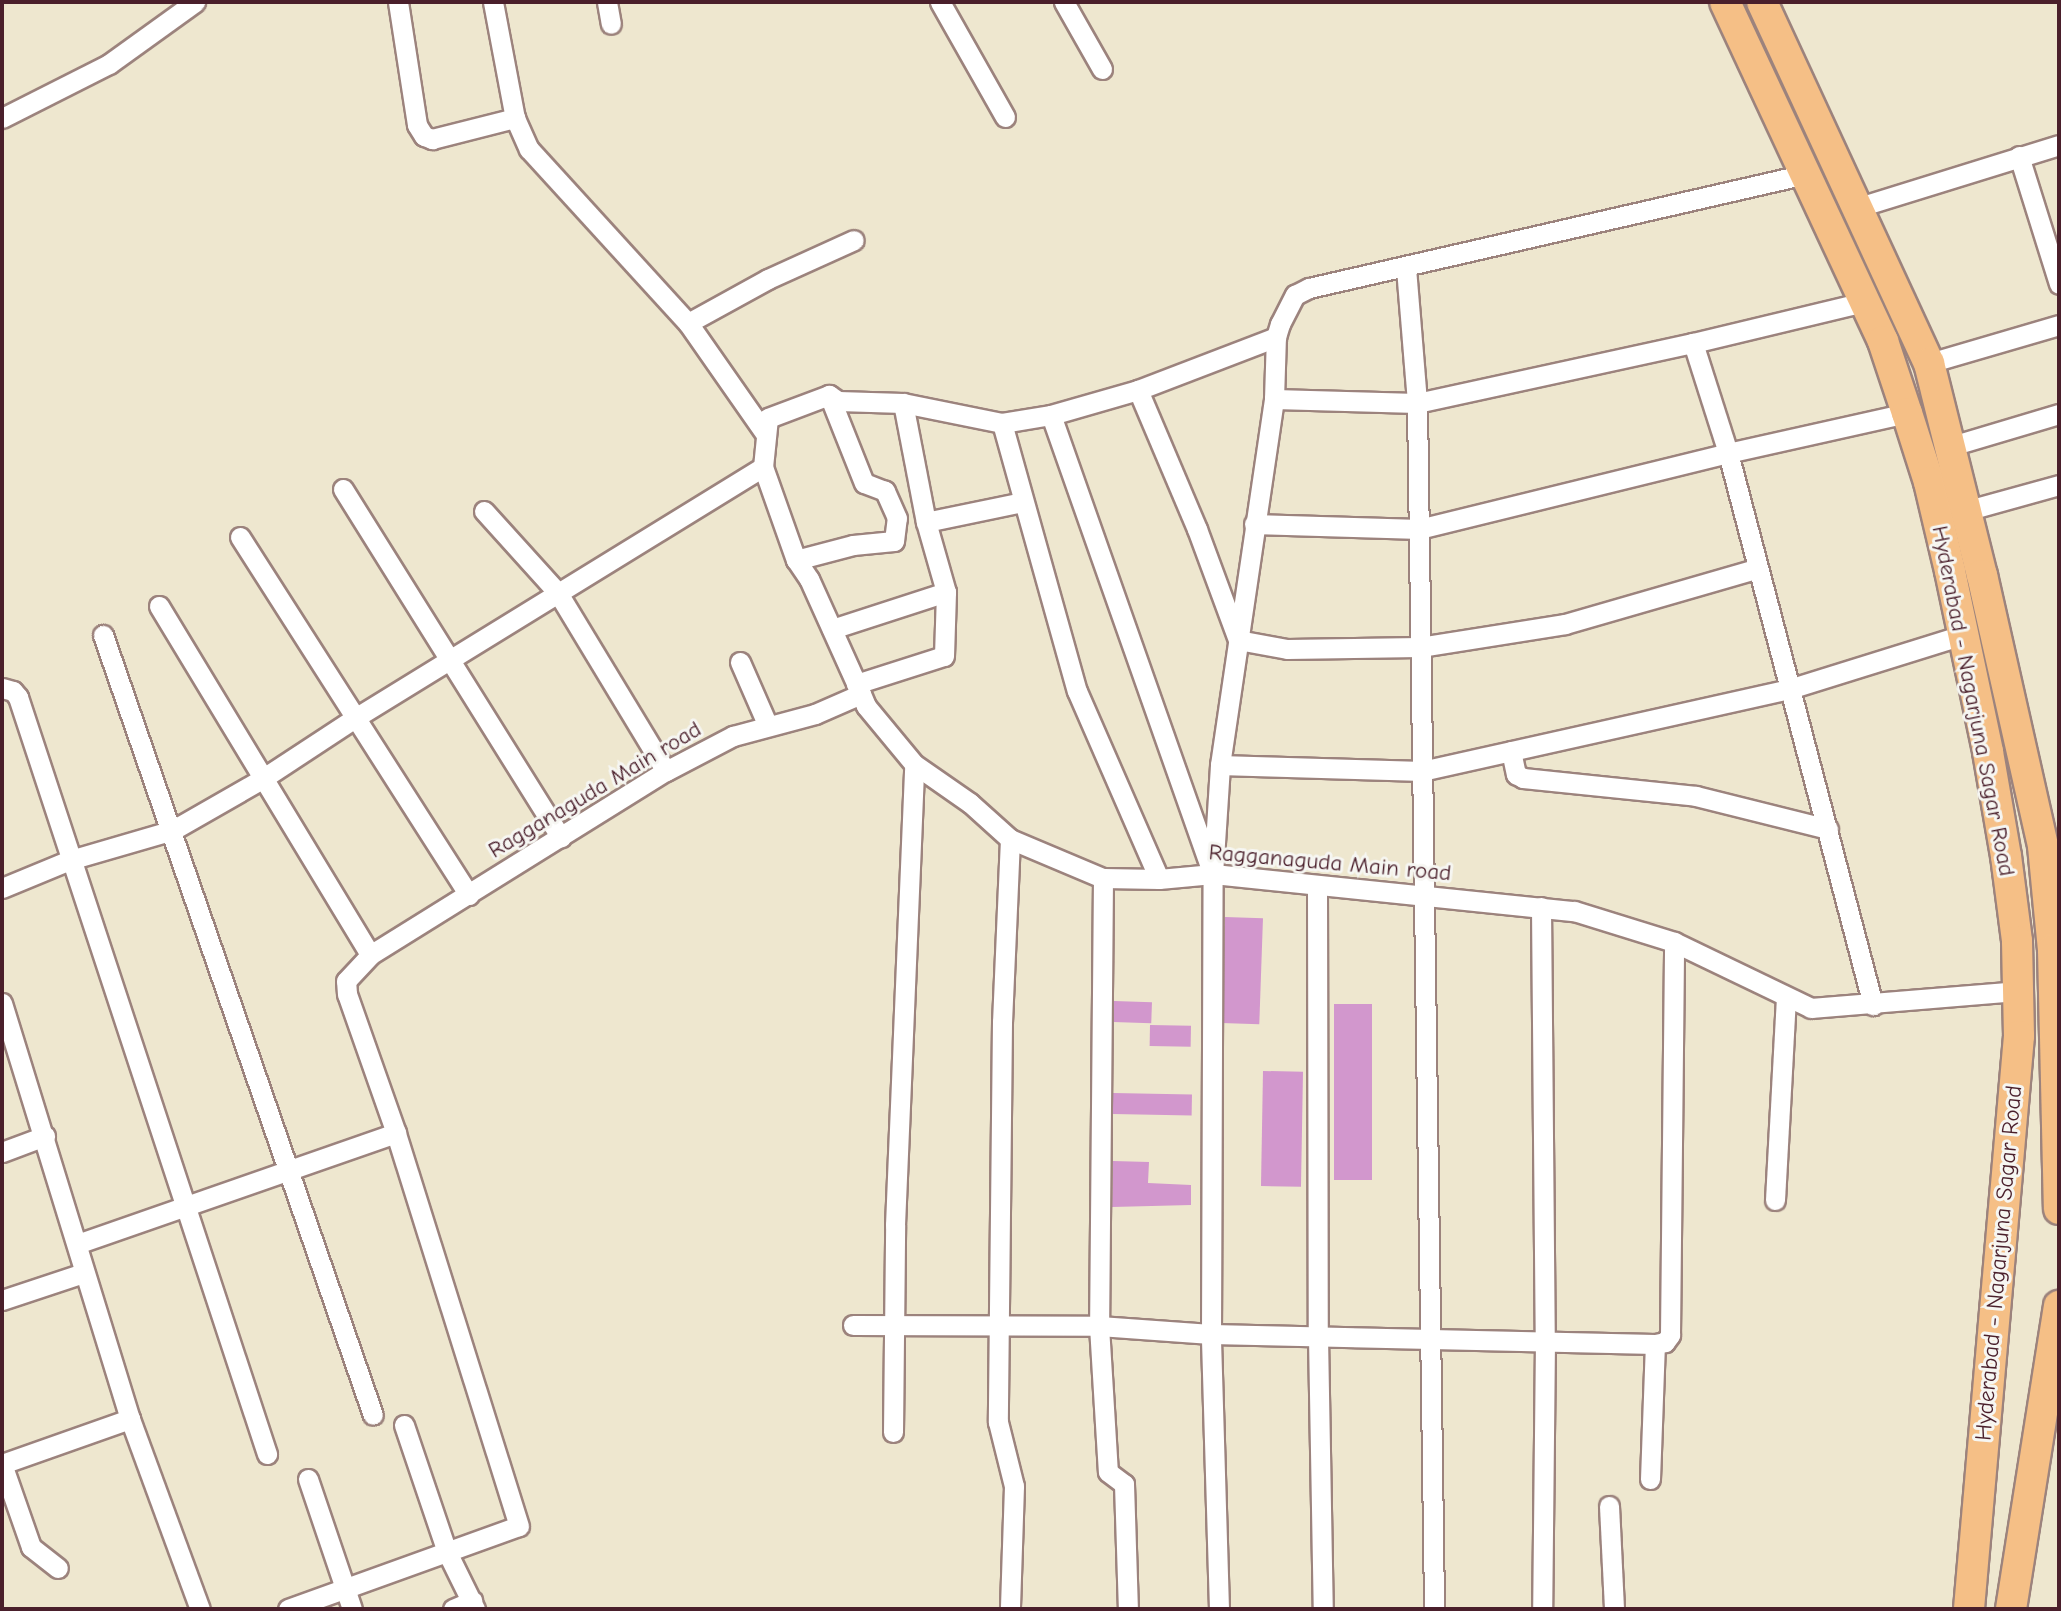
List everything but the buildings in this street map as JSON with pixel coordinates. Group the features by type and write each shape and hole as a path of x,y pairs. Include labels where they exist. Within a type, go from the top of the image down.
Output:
{"main road":[{"name":"Hyderabad - Nagarjuna Sagar Road","path":"1725,2 1883,341 1907,413 1932,495 1988,752 2006,856 2017,942 2019,1036 1969,1609"},
{"name":"Hyderabad - Nagarjuna Sagar Road","path":"1762,2 1929,363 2052,858 2059,1209"},
{"path":"2011,1609 2059,1307"}],"street":[{"path":"2,118 109,64 195,2"},
{"path":"398,2 417,125 424,136 432,139 515,118"},
{"path":"493,2 515,118 529,149 688,323 766,435"},
{"path":"607,2 611,24"},
{"path":"940,2 1004,117"},
{"path":"1064,2 1102,69"},
{"path":"1859,207 2059,145"},
{"path":"2019,156 2059,284"},
{"path":"1219,1609 1211,1334 1213,874 1220,765 1273,399 1276,337 1295,295 1309,288 1406,268 1806,173"},
{"path":"688,323 768,279 854,240"},
{"path":"1406,268 1418,404 1434,1609"},
{"path":"1273,399 1418,404 1864,302"},
{"path":"1929,363 2059,325"},
{"path":"829,394 838,401 903,403 1002,423 1051,415 1138,390 1276,337"},
{"path":"1693,343 1728,453 1756,569 1828,828 1873,1005"},
{"path":"1138,390 1197,529 1238,640"},
{"path":"829,394 768,418 763,467 796,560 809,579 858,689 944,656 946,592 926,522 903,403"},
{"path":"796,560 853,545 894,541 897,519 885,491 864,483 829,394"},
{"path":"1254,524 1419,529 1728,453 1907,413"},
{"path":"1948,447 2059,414"},
{"path":"1051,415 1213,874"},
{"path":"1002,423 1077,691 1159,878"},
{"path":"2,888 71,860 173,830 262,779 355,718 763,467"},
{"path":"1965,511 2059,485"},
{"path":"343,489 561,838"},
{"path":"926,522 1023,502"},
{"path":"484,511 558,593 666,771"},
{"path":"240,537 469,895"},
{"path":"1238,640 1287,649 1420,647 1565,624 1756,569"},
{"path":"832,629 946,592"},
{"path":"159,606 370,955"},
{"path":"103,635 291,1170 373,1415"},
{"path":"1220,765 1422,771 1789,689 1962,635"},
{"path":"740,662 768,726"},
{"path":"2,688 13,691 18,697 188,1206 267,1454"},
{"name":"Ragganaguda Main road","path":"396,1133 347,994 345,981 370,955 666,771 733,736 815,714 858,689 866,706 914,764 970,803 1010,839 1102,878 1213,874 1424,897 1541,906 1603,917 1674,942 1811,1008 2019,991"},
{"path":"1511,751 1516,774 1523,778 1696,796 1828,828"},
{"path":"893,1432 895,1225 914,764"},
{"path":"1010,839 1002,1022 998,1422 1014,1486 1010,1609"},
{"path":"1102,878 1099,1326 1108,1472 1124,1484 1128,1609"},
{"path":"1317,886 1318,1336 1323,1609"},
{"path":"1541,906 1545,1340 1542,1609"},
{"path":"853,1325 1099,1326 1211,1334 1655,1344 1665,1342 1670,1335 1674,942"},
{"path":"1776,1200 1786,997"},
{"path":"2,1003 130,1419 200,1609"},
{"path":"77,1244 396,1133 519,1526 288,1609"},
{"path":"2,1152 45,1136"},
{"path":"2,1300 83,1273"},
{"path":"1650,1479 1655,1344"},
{"path":"58,1568 31,1547 2,1464 130,1419"},
{"path":"404,1425 447,1552 474,1605 453,1609"},
{"path":"308,1479 352,1609"},
{"path":"1609,1506 1614,1609"}]}
